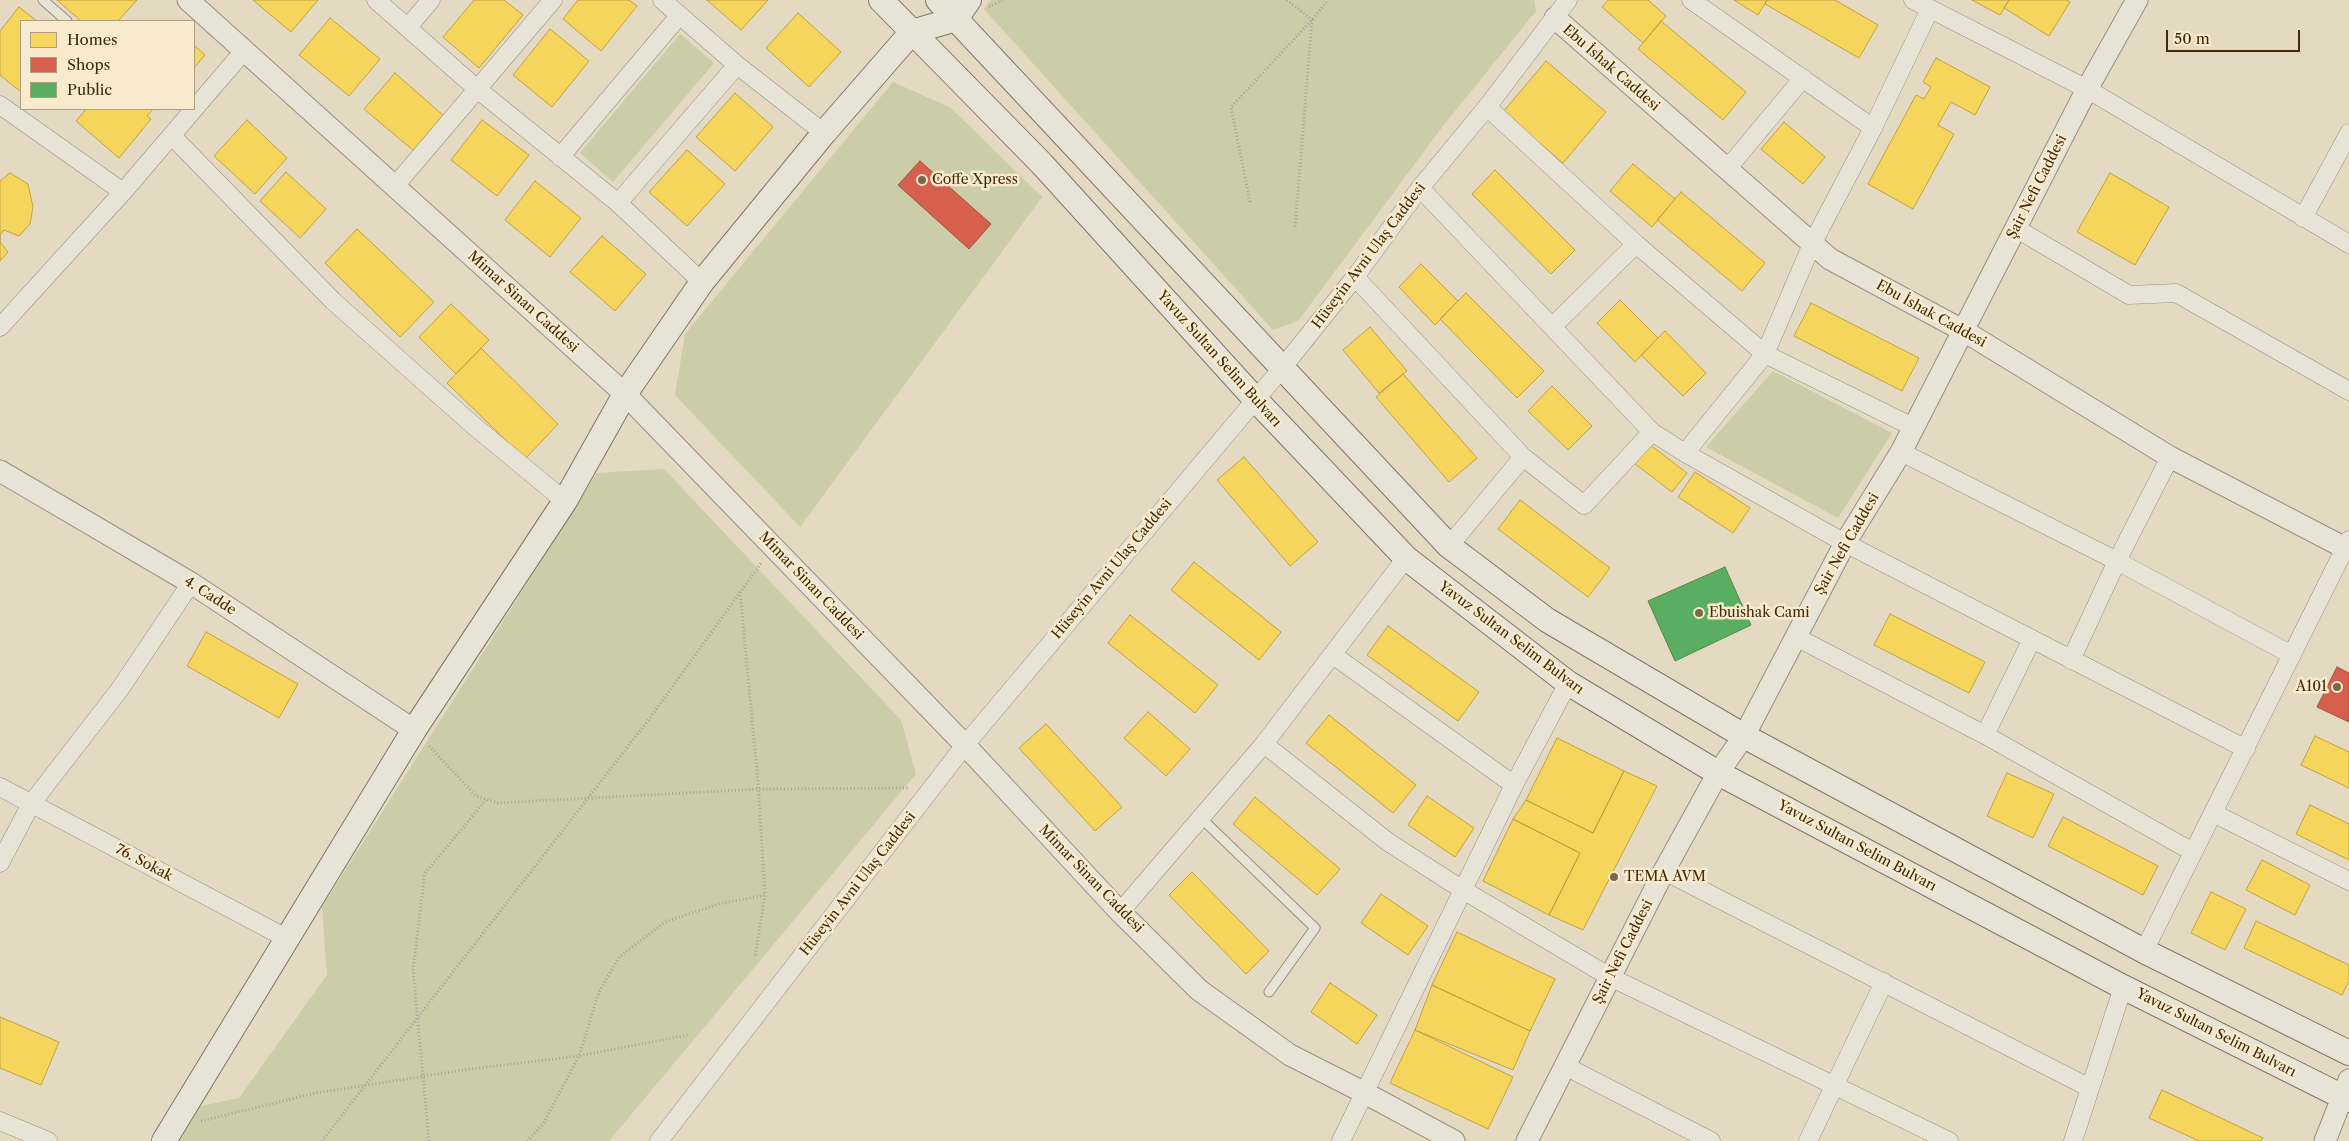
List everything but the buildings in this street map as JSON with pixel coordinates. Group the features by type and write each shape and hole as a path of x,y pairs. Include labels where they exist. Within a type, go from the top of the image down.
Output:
{"main road":[{"name":"Yavuz Sultan Selim Bulvarı","path":"881,0 1042,164 1255,399 1406,558 1568,683 1718,773 2123,987 2346,1092"},
{"path":"938,0 970,9 1283,366 1449,546 1547,620 1744,736 2144,951 2349,1053"},
{"path":"168,1134 414,730 566,501 625,394 702,282 824,133 912,32 970,9"}],"street":[{"name":"Mimar Sinan Caddesi","path":"188,0 243,52 625,394 965,746 1120,912 1199,990 1290,1056 1363,1092 1454,1141"},
{"path":"376,0 476,88 618,203 702,282"},
{"path":"408,27 431,0"},
{"path":"394,187 476,88 553,0"},
{"path":"662,0 678,16 737,65 824,133"},
{"name":"Hüseyin Avni Ulaş Caddesi","path":"659,1141 965,746 1283,366 1355,277 1420,188 1487,107 1568,0"},
{"path":"1691,0 1874,128"},
{"path":"1913,0 2087,89 2349,244"},
{"name":"Şair Nefi Caddesi","path":"1527,1141 1664,871 1718,773 1744,736 1845,543 1901,452 2017,229 2087,89 2137,0"},
{"path":"1685,453 1765,354 1812,244 1874,128 1930,9"},
{"path":"560,157 678,16"},
{"name":"Ebu İshak Caddesi","path":"1554,18 1830,259 1964,331 2170,457 2348,546"},
{"path":"195,109 243,52"},
{"path":"618,203 737,65"},
{"path":"1727,169 1804,78"},
{"path":"0,105 123,192"},
{"path":"1487,107 1636,244 1765,354 1913,428"},
{"path":"0,327 123,192 194,110"},
{"path":"2303,218 2349,133"},
{"path":"172,136 333,301 474,426 566,501"},
{"path":"1420,188 1652,432 1685,453 1845,543 2246,749"},
{"path":"2017,229 2129,295 2176,294 2349,391"},
{"path":"1552,327 1636,244"},
{"path":"1355,277 1523,457 1584,505 1652,432"},
{"path":"1901,452 2116,561 2292,655"},
{"path":"1449,546 1523,457"},
{"path":"2071,660 2116,561 2170,457"},
{"name":"4. Cadde","path":"0,471 191,583 414,730"},
{"path":"2144,951 2348,546"},
{"path":"1120,912 1202,819 1264,744 1406,558"},
{"path":"0,863 31,804 120,689 191,583"},
{"path":"1796,637 1985,735 2193,852"},
{"path":"1985,735 2032,639"},
{"path":"1333,655 1514,786"},
{"path":"1341,1141 1363,1092 1514,786 1568,683"},
{"path":"1264,744 1388,842 1463,890 1610,977 1949,1141"},
{"name":"76. Sokak","path":"0,787 288,939"},
{"path":"2213,813 2349,881"},
{"path":"1664,871 2090,1088"},
{"path":"1808,1141 1884,982"},
{"path":"2073,1141 2123,987"},
{"path":"1565,1066 1711,1141"},
{"path":"2325,1141 2346,1092"},
{"path":"0,1121 48,1141"}],"lane":[{"path":"43,0 66,20"},
{"path":"1202,819 1316,928 1269,992"}],"path":[{"path":"970,9 1002,0"},
{"path":"1286,0 1312,20"},
{"path":"1250,202 1231,107 1312,20 1328,0"},
{"path":"1295,228 1312,20"},
{"path":"322,1141 650,718 773,547"},
{"path":"740,591 759,789 765,895 755,958"},
{"path":"414,730 476,796 498,804 759,789 932,788"},
{"path":"429,1141 419,1016 413,968 425,873 486,800"},
{"path":"527,1141 543,1124 579,1056 600,992 619,957 665,922 719,904 765,895"},
{"path":"168,1134 316,1093 470,1069 579,1056 688,1035"}],"green space":[{"path":"991,0 1534,0 1536,11 1443,126 1298,321 1273,330 984,9"},
{"path":"680,34 714,63 613,182 580,153"},
{"path":"893,82 951,108 1042,197 800,527 675,395 685,334"},
{"path":"1773,371 1892,433 1838,518 1706,447"},
{"path":"664,469 901,720 916,774 609,1141 180,1141 197,1107 239,1098 327,975 322,907 597,473"}],"place":[{"name":"Coffe Xpress","path":"922,180"},
{"name":"Ebuishak Cami","path":"1699,613"},
{"name":"A101","path":"2337,687"},
{"name":"TEMA AVM","path":"1614,877"}]}
